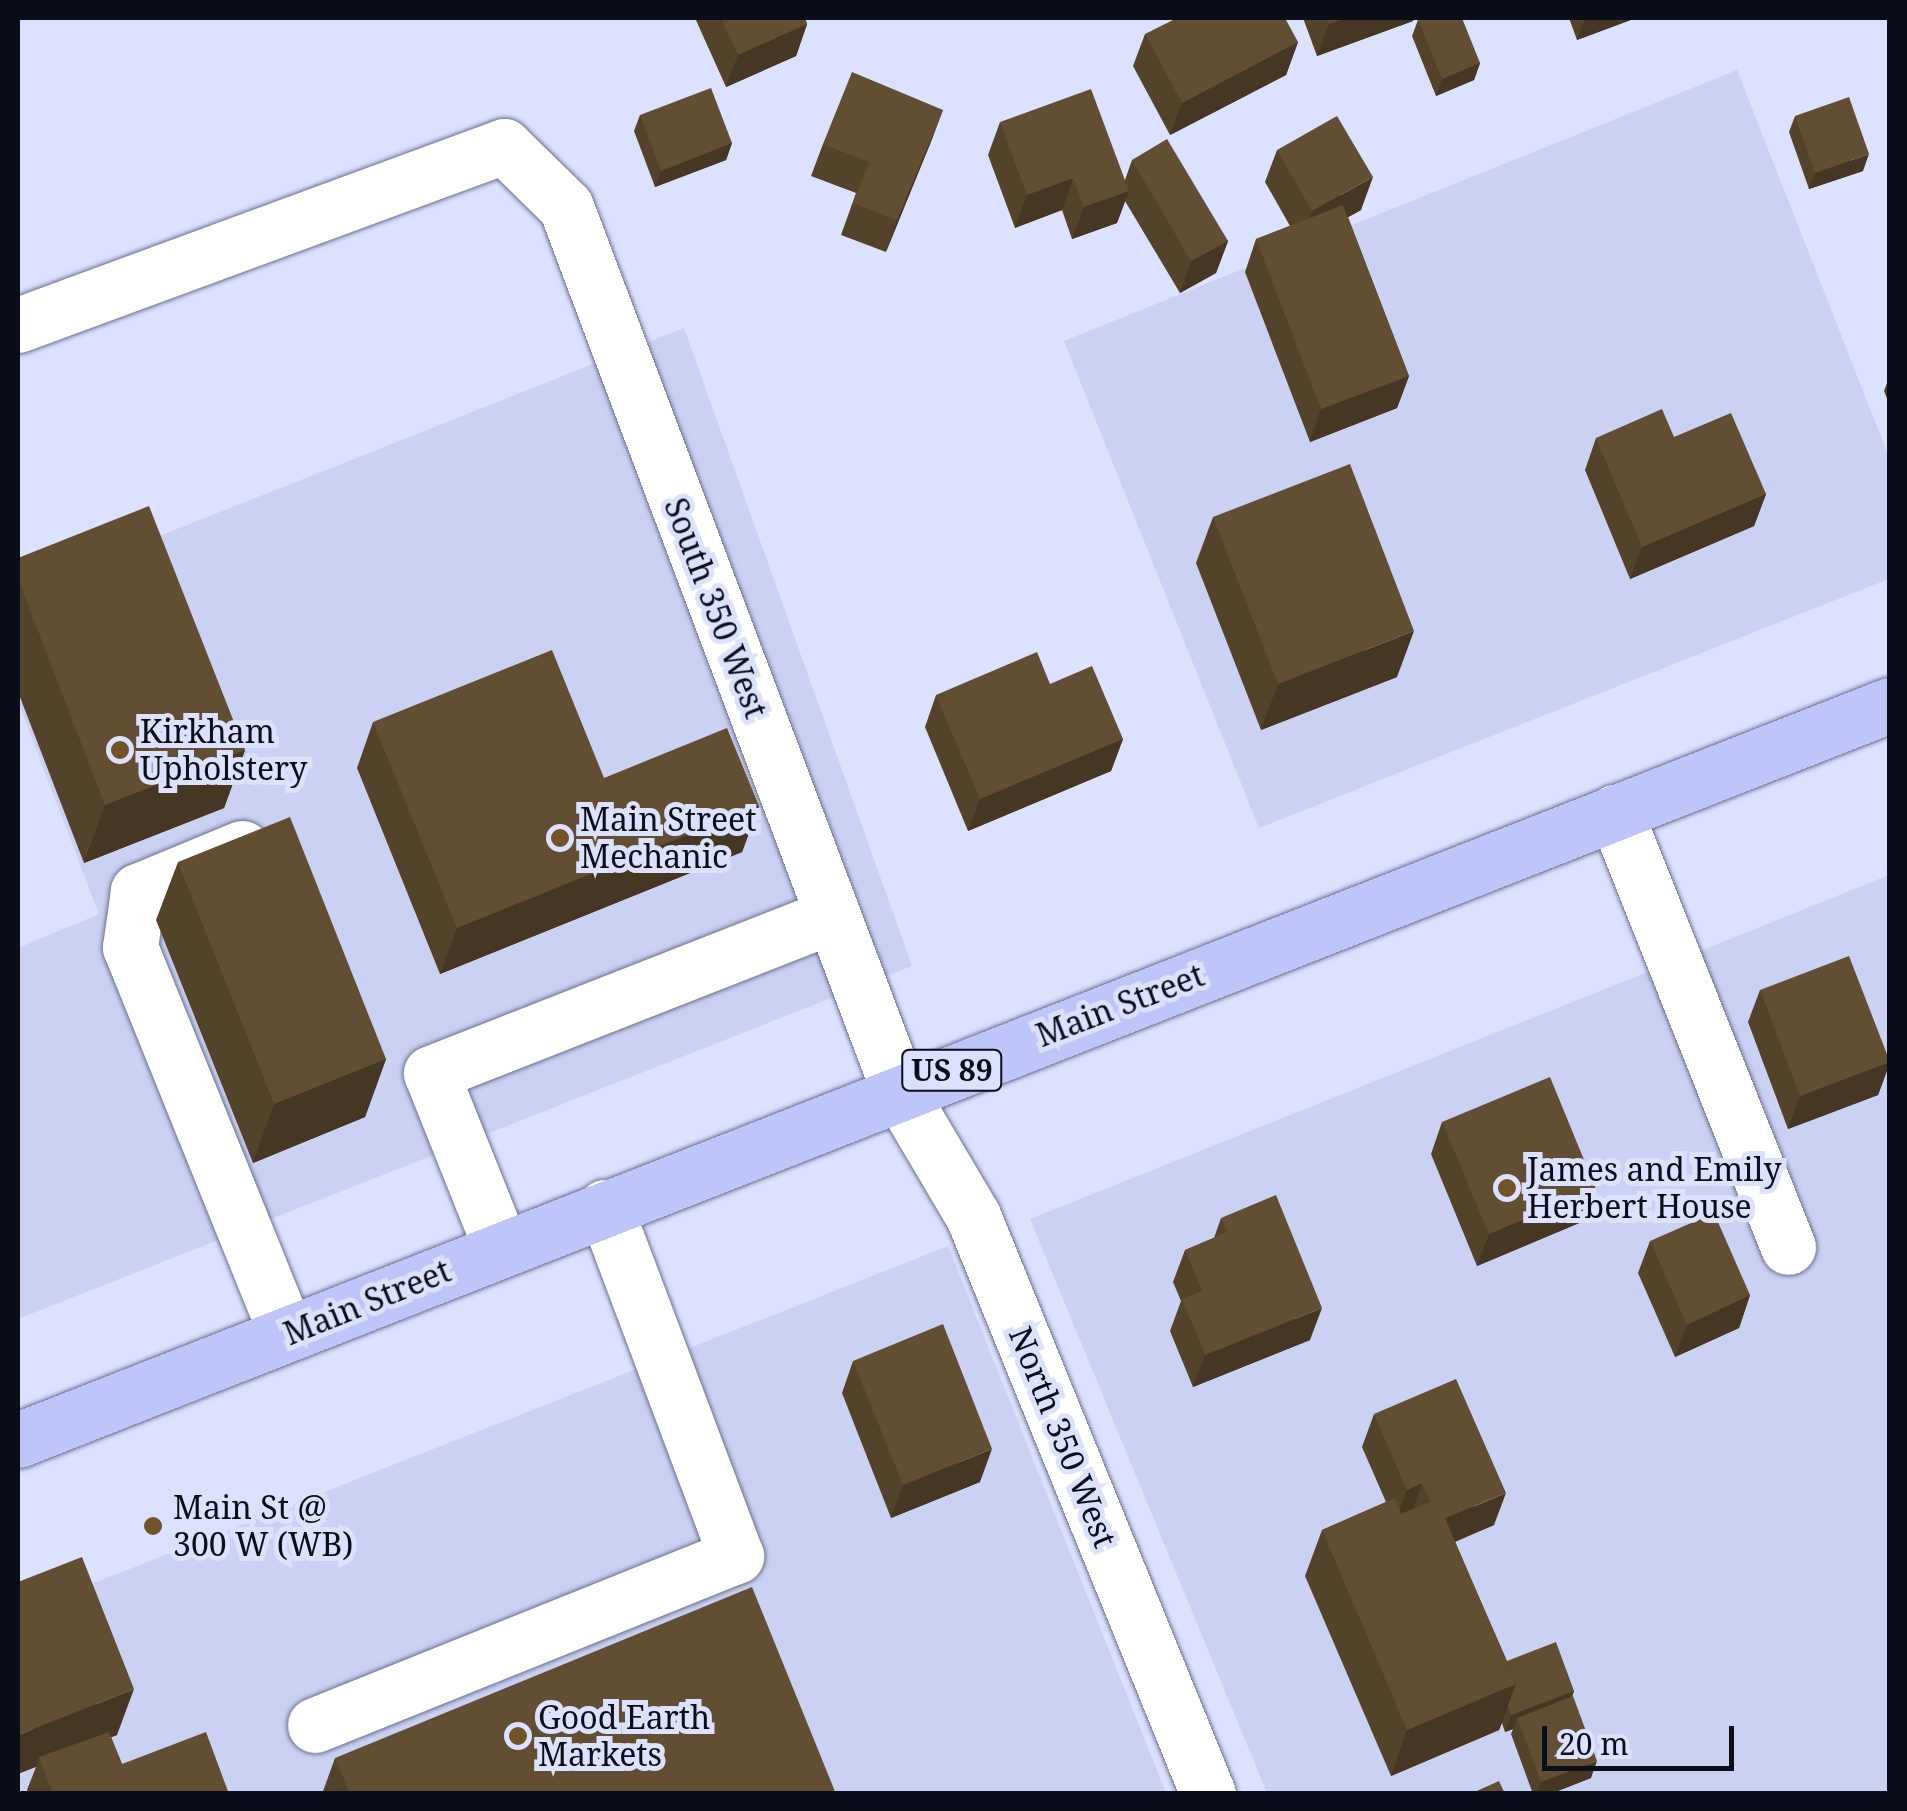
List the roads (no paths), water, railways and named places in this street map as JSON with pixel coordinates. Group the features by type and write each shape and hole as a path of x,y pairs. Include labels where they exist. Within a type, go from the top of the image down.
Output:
{"main road":[{"name":"Main Street","path":"18,1440 900,1090 1890,705"}],"street":[{"name":"South 350 West","path":"18,325 504,146 566,207 900,1090"},
{"path":"1615,812 1788,1247"},
{"path":"245,846 138,891 130,947 286,1334"},
{"path":"500,1248 432,1073 832,916"},
{"name":"North 350 West","path":"900,1090 973,1216 1208,1794"},
{"path":"605,1207 758,1611"},
{"path":"315,1725 736,1556"}],"place":[{"name":"Kirkham Upholstery","path":"120,750"},
{"name":"Main Street Mechanic","path":"560,838"},
{"name":"James and Emily Herbert House","path":"1507,1188"},
{"name":"Main St @ 300 W (WB)","path":"153,1526"},
{"name":"Good Earth Markets","path":"518,1736"}]}
